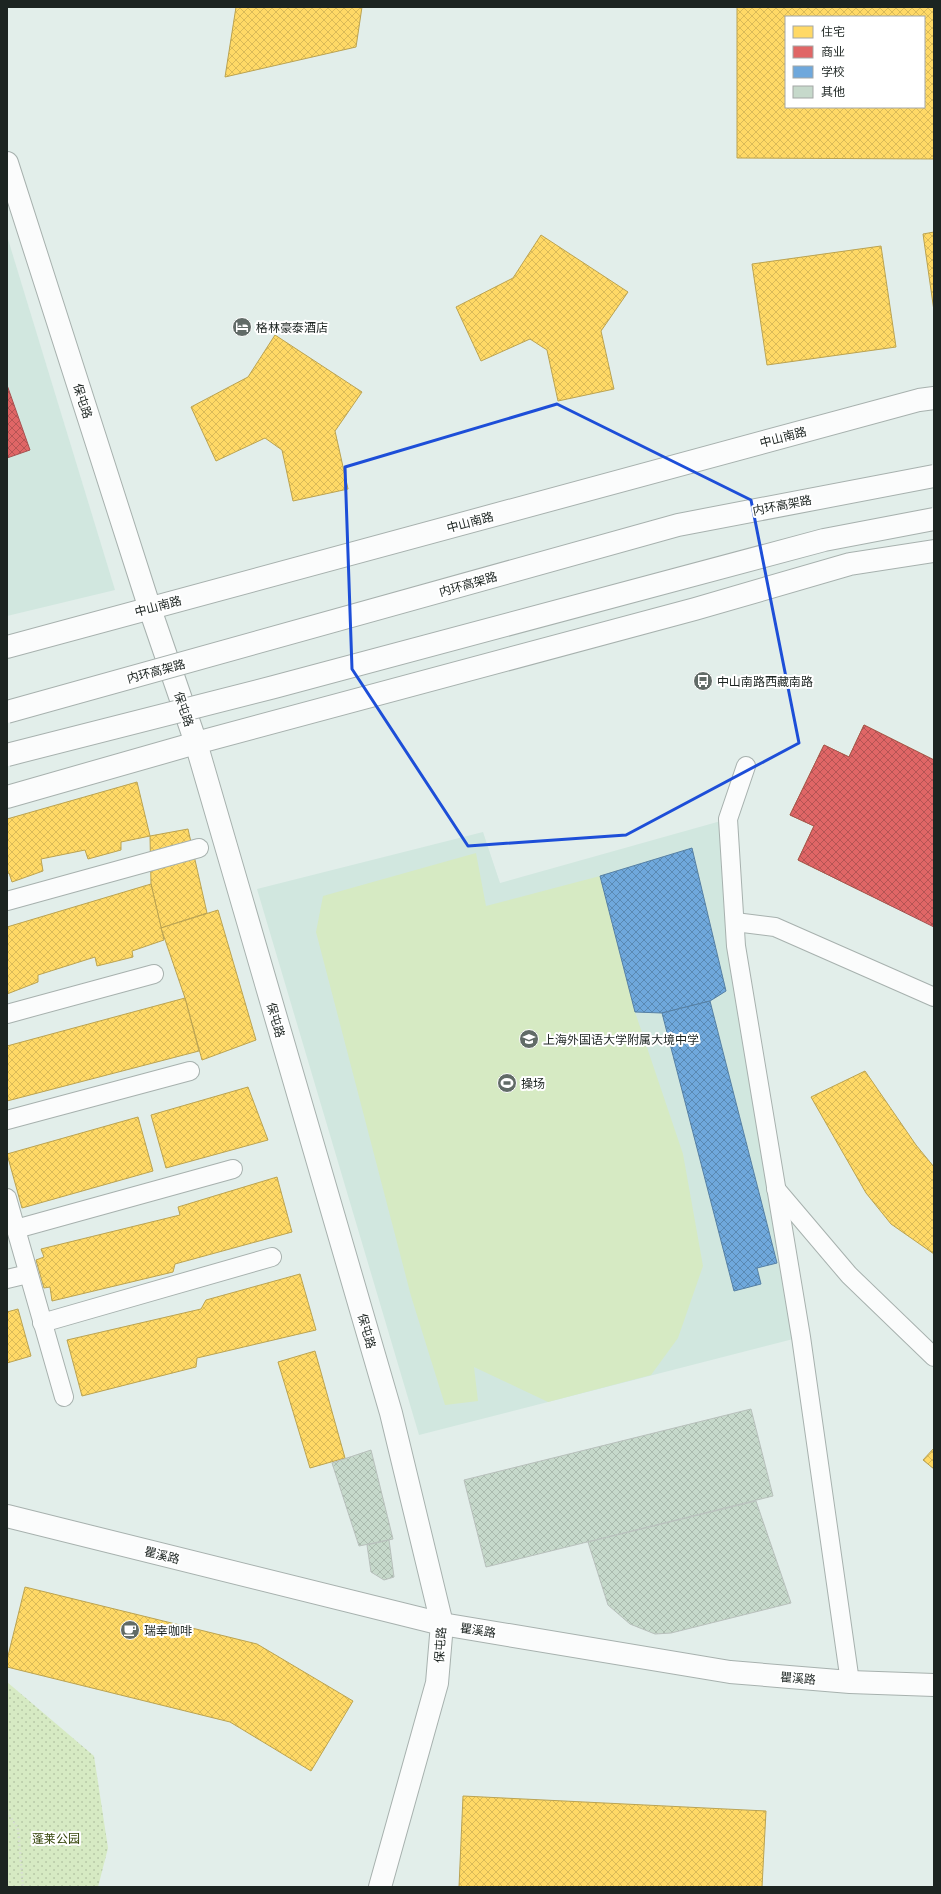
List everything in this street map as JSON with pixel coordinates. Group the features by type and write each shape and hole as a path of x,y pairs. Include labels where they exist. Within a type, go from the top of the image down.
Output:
{"main road":[{"name":"保屯路","path":"7,163 150,608 196,742 391,1413 442,1624 437,1683 380,1887"},
{"name":"中山南路","path":"7,647 919,400 934,398"},
{"name":"内环高架路","path":"7,712 678,526 934,476"},
{"path":"7,755 274,687 824,540 934,519"},
{"path":"7,797 196,742 695,609 850,564 934,551"},
{"name":"瞿溪路","path":"7,1516 442,1624 730,1672 850,1682 934,1684"}],"lane":[{"path":"746,766 728,819 736,946 800,1337 850,1682"},
{"path":"7,901 199,848"},
{"path":"735,922 775,927 934,997"},
{"path":"7,1014 154,974"},
{"path":"7,1120 190,1071"},
{"path":"16,1229 233,1169"},
{"path":"776,1189 849,1275 934,1357"},
{"path":"7,1198 64,1397"},
{"path":"42,1323 272,1258"},
{"path":"7,1279 28,1274"}],"path":[{"path":"7,1812 18,1828 23,1887"}],"highlighted area":[{"path":"557,404 751,500 799,743 626,835 468,846 352,669 345,467"}],"shaded area":[{"path":"7,236 115,590 7,616"},
{"name":"操场","path":"728,819 776,1189 801,1337 419,1435 257,889 483,832 500,883"}],"green space":[{"name":"操场","path":"476,853 486,906 600,876 635,1012 683,1154 703,1266 678,1338 651,1375 548,1402 474,1367 478,1401 445,1405 411,1296 316,932 323,896"},
{"name":"蓬莱公园","path":"7,1682 94,1756 108,1848 98,1887 7,1887"}],"building: 住宅":[{"path":"236,7 362,7 356,47 225,77"},
{"path":"737,7 934,7 934,159 737,158"},
{"path":"934,232 934,311 923,234"},
{"path":"541,235 628,292 601,331 614,389 558,401 547,350 530,339 481,361 456,307 513,278"},
{"path":"881,246 896,347 767,365 752,264"},
{"path":"275,335 362,392 335,431 348,489 293,501 282,450 265,438 216,461 191,407 248,377"},
{"path":"864,725 934,760 934,821 892,906 798,860 814,826 790,815 824,745 849,757"},
{"path":"137,782 150,836 121,842 121,850 88,859 85,850 41,859 43,871 12,882 9,873 7,874 7,819"},
{"path":"188,829 207,913 161,928 151,884 150,836"},
{"path":"151,884 164,940 132,951 133,957 97,966 95,957 38,975 38,982 7,994 7,927"},
{"path":"218,910 256,1040 202,1060 185,998 161,928"},
{"path":"185,998 199,1051 7,1101 7,1046"},
{"path":"865,1071 916,1145 934,1167 934,1254 891,1224 866,1193 811,1097"},
{"path":"248,1087 268,1140 166,1168 151,1115"},
{"path":"138,1117 153,1171 22,1208 7,1154"},
{"path":"277,1177 292,1232 175,1264 173,1272 52,1301 50,1287 44,1288 36,1260 44,1257 41,1249 180,1215 178,1207"},
{"path":"300,1274 316,1330 197,1358 196,1367 82,1396 67,1340 201,1309 206,1300"},
{"path":"18,1309 31,1356 7,1363 7,1312"},
{"path":"315,1351 345,1458 310,1468 278,1362"},
{"path":"934,1448 934,1469 923,1460"},
{"path":"25,1587 257,1644 353,1701 311,1771 230,1722 7,1667 7,1660"},
{"path":"463,1796 766,1811 762,1887 459,1887"}],"building: 商业":[{"path":"7,385 30,450 7,458"},
{"path":"864,725 934,760 934,927 798,860 814,826 790,815 824,745 849,757"}],"building: 学校":[{"path":"692,848 726,991 710,1001 662,1013 635,1012 600,876"},
{"path":"710,1001 777,1263 757,1268 761,1284 734,1291 662,1013"}],"building: 其他":[{"path":"751,1409 773,1496 486,1567 464,1480"},
{"path":"371,1450 393,1539 359,1546 332,1463"},
{"path":"756,1501 791,1603 671,1633 655,1634 630,1624 608,1605 588,1542"},
{"path":"389,1540 394,1577 384,1580 371,1572 367,1545"}],"place":[{"name":"格林豪泰酒店","path":"242,327"},
{"name":"中山南路西藏南路","path":"703,681"},
{"name":"上海外国语大学附属大境中学","path":"529,1039"},
{"name":"操场","path":"507,1083"},
{"name":"瑞幸咖啡","path":"130,1630"}]}
